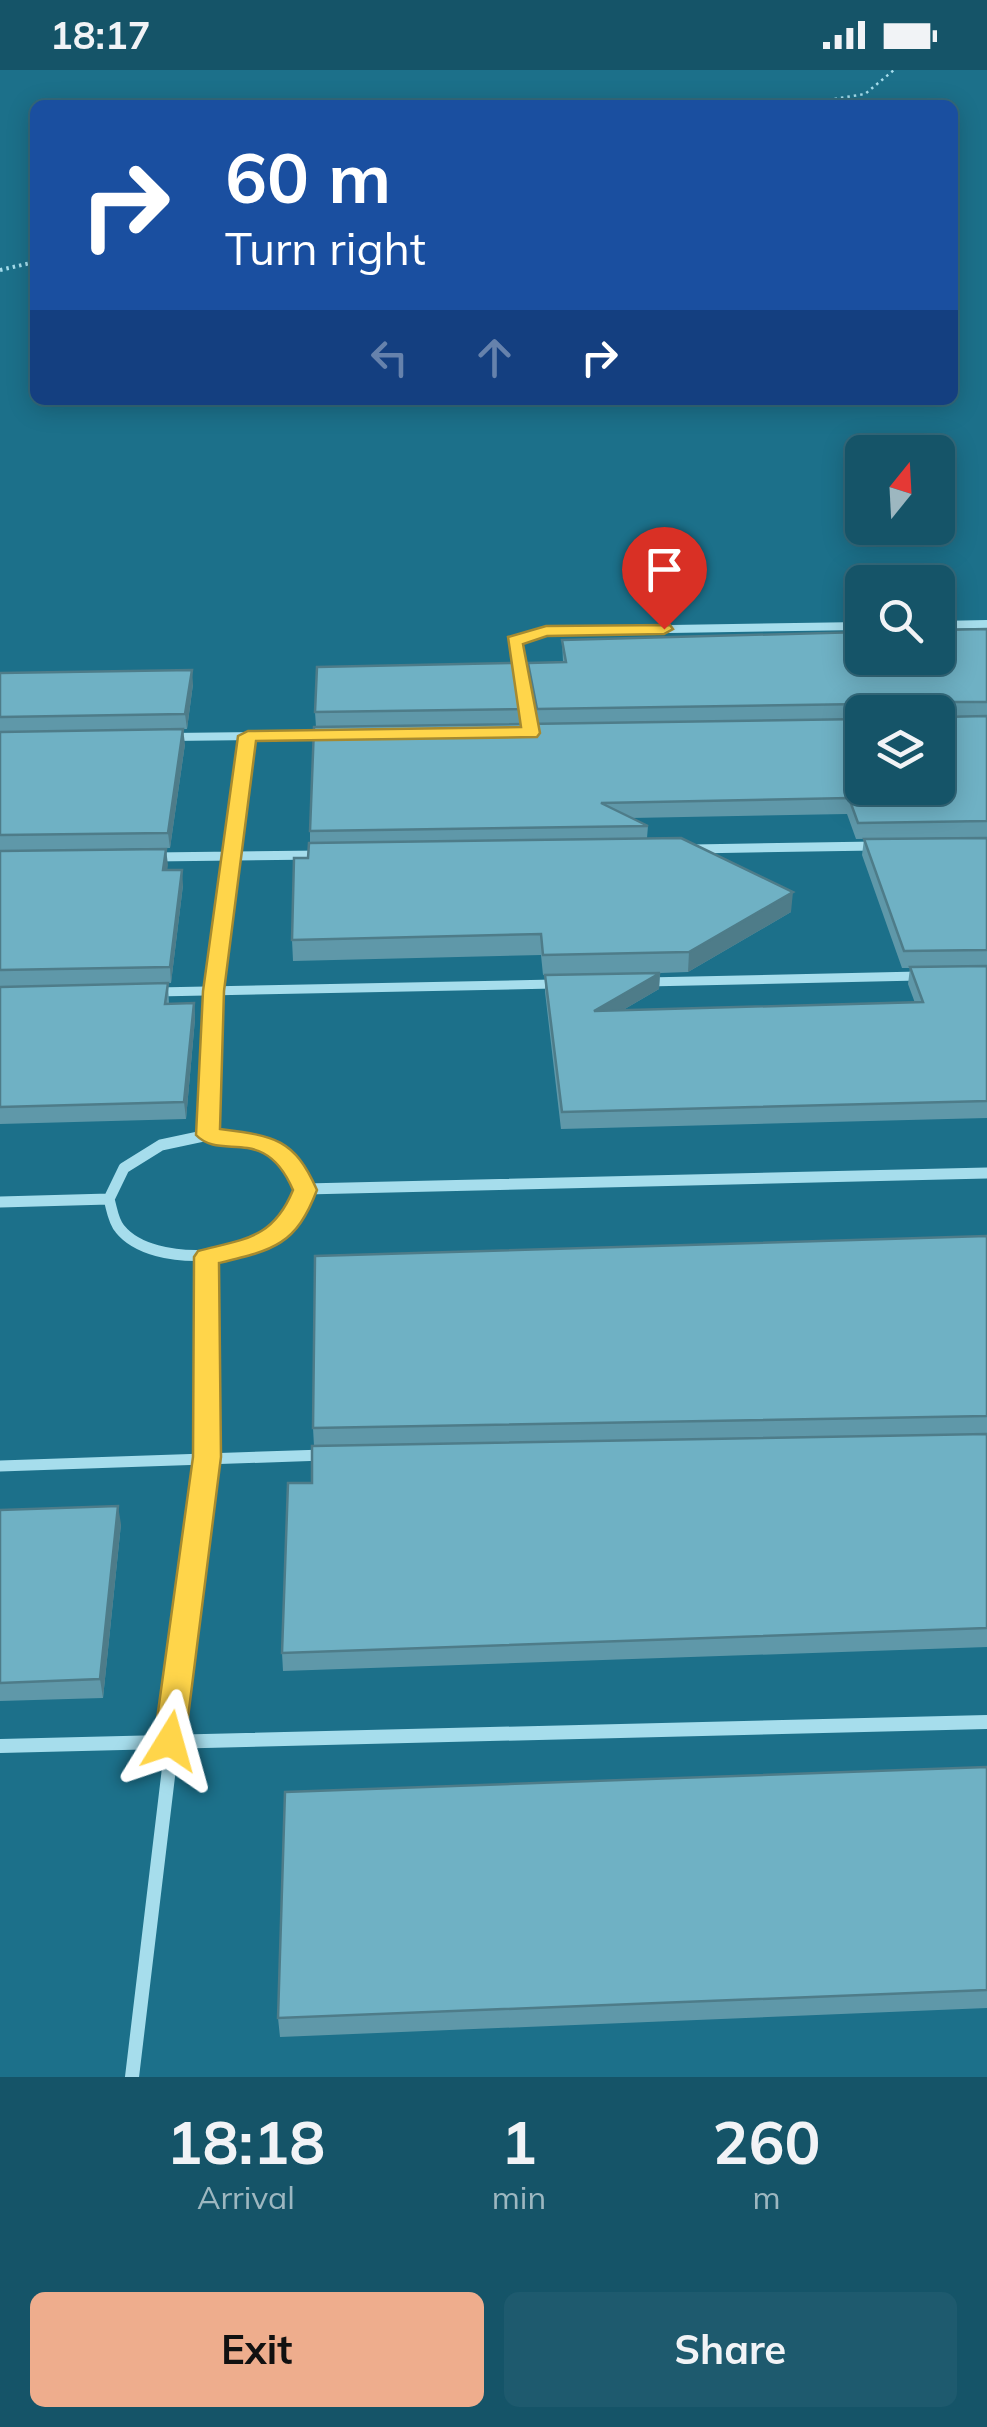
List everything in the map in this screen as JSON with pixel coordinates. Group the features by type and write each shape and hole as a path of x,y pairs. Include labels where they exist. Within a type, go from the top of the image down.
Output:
{"street":[{"path":"955,625 987,624"},
{"path":"531,733 514,641 546,631 845,626"},
{"path":"512,733 550,732"},
{"path":"152,737 342,735"},
{"path":"208,1135 214,991 248,736"},
{"path":"688,849 887,846"},
{"path":"134,857 328,854"},
{"path":"630,982 928,976"},
{"path":"136,992 570,983"},
{"path":"208,1135 256,1141 292,1160 305,1190 293,1221 256,1246 206,1257 156,1251 120,1230 109,1199 124,1168 160,1145 208,1135"},
{"path":"305,1190 987,1174"},
{"path":"0,1202 109,1199"},
{"path":"132,2077 207,1457 206,1257"},
{"path":"0,1466 343,1454"},
{"path":"0,1746 987,1722"}],"path":[{"path":"827,100 865,94 894,70"},
{"path":"0,270 30,263"}],"building":[{"path":"987,629 987,702 955,702 955,695 845,695 845,704 537,709 528,663 566,662 562,640 845,632 845,675 955,675 955,630"},
{"path":"513,663 522,709 315,712 317,667"},
{"path":"192,670 185,714 0,717 0,673"},
{"path":"987,716 987,821 858,823 852,805 955,805 955,717"},
{"path":"845,719 845,798 601,803 648,826 310,831 314,727"},
{"path":"183,729 168,833 0,835 0,732"},
{"path":"681,838 793,892 689,952 543,955 541,934 292,940 294,858 308,858 309,843"},
{"path":"987,838 987,950 904,951 864,839"},
{"path":"166,849 163,870 182,870 170,967 0,970 0,851"},
{"path":"987,966 987,1101 562,1112 545,975 660,973 594,1011 923,1002 910,967"},
{"path":"168,983 165,1004 194,1003 184,1102 0,1107 0,987"},
{"path":"987,1236 987,1416 313,1428 315,1256"},
{"path":"987,1434 987,1628 282,1653 288,1483 312,1483 312,1446"},
{"path":"118,1506 100,1679 0,1683 0,1510"},
{"path":"987,1767 987,1990 278,2018 285,1792"}],"route":[{"path":"170,1741 207,1457 206,1257 256,1246 275,1234 293,1221 305,1190 292,1160 256,1141 208,1135 214,991 248,736 531,733 514,641 546,631 664,629"}]}
